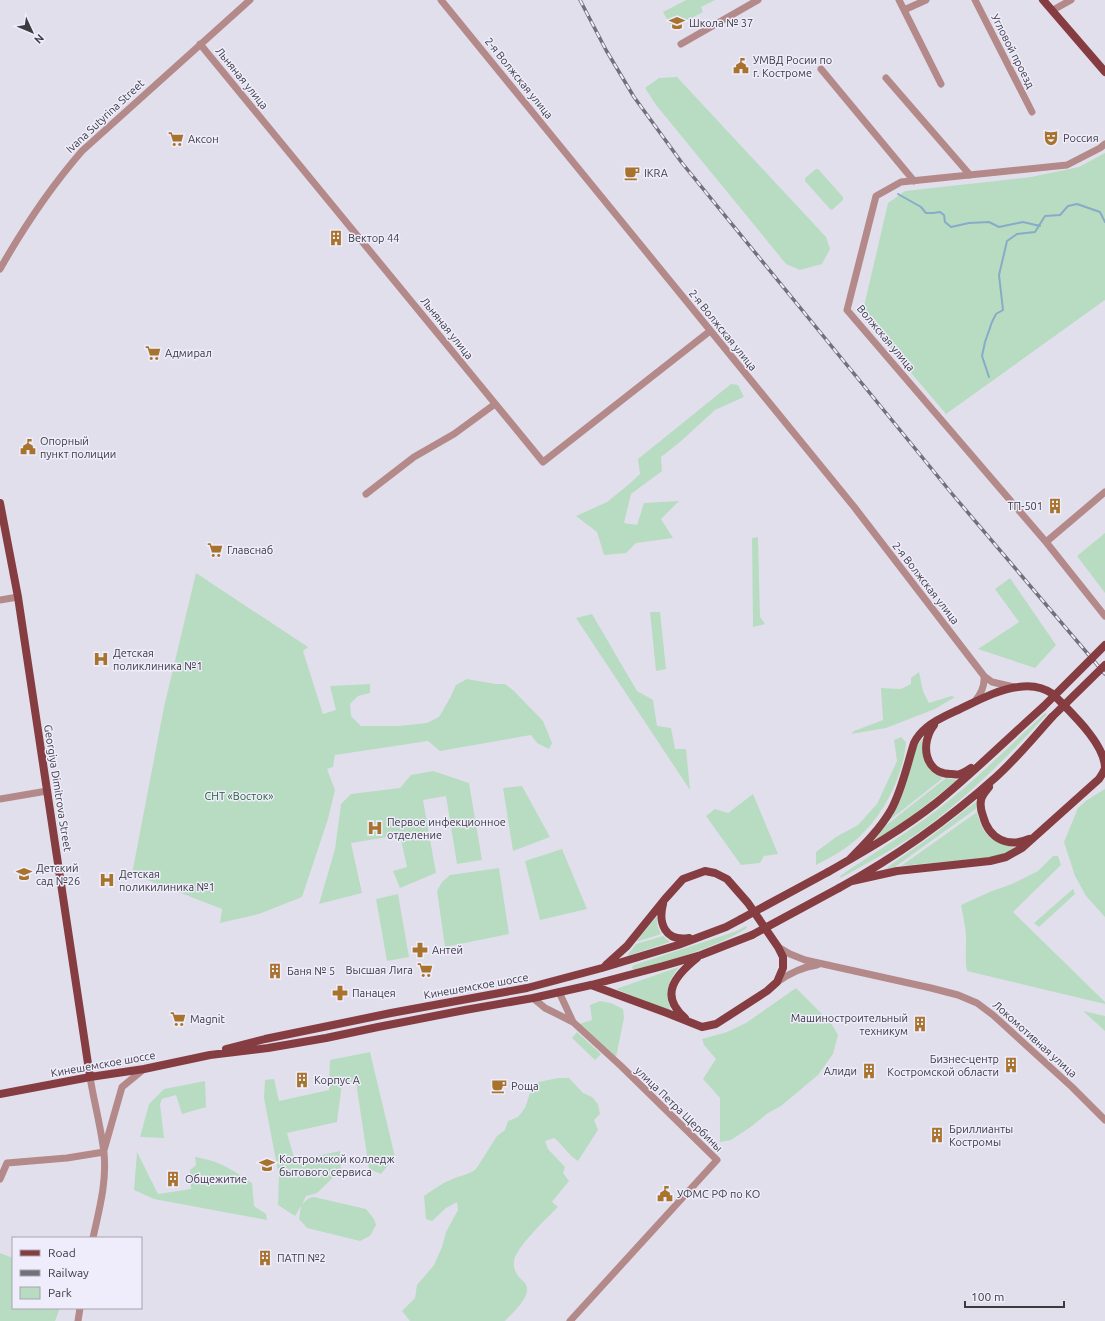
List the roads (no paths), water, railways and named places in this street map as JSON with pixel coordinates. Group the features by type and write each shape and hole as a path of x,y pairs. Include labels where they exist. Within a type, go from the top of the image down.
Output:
{"main road":[{"path":"1043,0 1105,72"},
{"name":"Georgiya Dimitrova Street","path":"0,503 18,597 90,1077"},
{"path":"849,860 935,804 1043,707 1105,645"},
{"path":"1034,837 1021,842 1011,843 1000,840 985,824 981,808 983,794 997,776 1052,717 1105,665"},
{"path":"849,860 866,843 891,810 900,789 914,742 918,736 926,728 938,720 985,696 1018,687 1039,688 1046,690 1053,694 1091,734 1099,745 1104,757 1104,768 1099,779 1022,848 1006,857 990,861 897,871 852,881"},
{"path":"938,720 930,730 926,745 928,761 934,768 947,774 960,774 981,763"},
{"path":"690,1022 678,1012 672,1001 671,990 677,976 701,955 752,935 852,881 927,832 960,808 997,776"},
{"name":"Кинешемское шоссе","path":"210,1055 229,1048 311,1030 462,999 527,988 602,968 726,928 849,860"},
{"path":"591,985 702,1027 716,1024 761,995 777,982 783,968 783,957 778,946 748,903 727,879 715,873 705,871 683,879 627,946 602,968"},
{"path":"665,899 661,920 663,927 668,934 682,939 705,935"},
{"name":"Кинешемское шоссе","path":"0,1094 90,1077 144,1069 210,1055 268,1048 326,1038 533,998 591,985 701,955"}],"street":[{"name":"Ivana Sutyrina Street","path":"0,269 34,211 58,178 82,151 250,0"},
{"name":"2-я Волжская улица","path":"441,0 855,508 984,676"},
{"path":"682,44 758,0"},
{"path":"899,0 941,84"},
{"path":"904,10 926,0"},
{"name":"Угловой проезд","path":"974,0 1032,112"},
{"path":"1053,10 1071,0"},
{"name":"Льняная улица","path":"200,44 543,462 710,331"},
{"path":"821,69 914,181"},
{"path":"886,78 970,175"},
{"name":"Волжская улица","path":"1105,144 1067,165 901,182 876,196 847,310 1046,542 1105,616"},
{"path":"366,494 414,457 454,434 495,404"},
{"path":"1046,542 1105,492"},
{"path":"0,600 18,597"},
{"path":"984,676 992,682 1004,686 1018,687"},
{"path":"974,702 980,695 985,683 984,676"},
{"path":"0,799 47,791"},
{"name":"Локомотивная улица","path":"778,946 805,960 932,988 958,995 977,1004 993,1014 1105,1120"},
{"path":"777,982 806,967 823,964"},
{"name":"улица Петра Щербины","path":"559,992 573,1022"},
{"name":"улица Петра Щербины","path":"533,998 545,1008 573,1022 621,1066 718,1160 570,1321"},
{"path":"104,1152 122,1087 144,1069"},
{"path":"90,1077 104,1152 103,1189 93,1237"},
{"path":"0,1179 7,1163 67,1158 104,1152"},
{"path":"78,1321 80,1309"}],"waterway":[{"path":"898,194 921,207 926,213 940,212 944,215 945,222 951,227 969,223 989,222 999,227 1023,222 1040,226"},
{"path":"989,377 982,356 992,322 996,314 1003,310 999,275 1007,241 1017,234 1035,232 1045,216 1060,215 1068,206 1077,204 1100,212 1105,222"}],"railway":[{"path":"580,0 606,50 634,97 682,163 953,495 1105,674"}],"place":[{"name":"Школа № 37","path":"677,23"},
{"name":"УМВД Росии по г. Костроме","path":"741,66"},
{"name":"Россия","path":"1051,138"},
{"name":"Аксон","path":"176,139"},
{"name":"IKRA","path":"632,173"},
{"name":"Вектор 44","path":"336,238"},
{"name":"Адмирал","path":"153,353"},
{"name":"Опорный пункт полиции","path":"28,447"},
{"name":"ТП-501","path":"1055,506"},
{"name":"Главснаб","path":"215,550"},
{"name":"Детская поликлиника №1","path":"101,659"},
{"name":"Первое инфекционное отделение","path":"375,828"},
{"name":"Детский сад №26","path":"24,874"},
{"name":"Детская поликилиника №1","path":"107,880"},
{"name":"Антей","path":"420,950"},
{"name":"Высшая Лига","path":"425,970"},
{"name":"Баня № 5","path":"275,971"},
{"name":"Панацея","path":"340,993"},
{"name":"Magnit","path":"178,1019"},
{"name":"Машиностроительный техникум","path":"920,1024"},
{"name":"Бизнес-центр Костромской области","path":"1011,1065"},
{"name":"Алиди","path":"869,1071"},
{"name":"Корпус А","path":"302,1080"},
{"name":"Роща","path":"499,1086"},
{"name":"Бриллианты Костромы","path":"937,1135"},
{"name":"Костромской колледж бытового сервиса","path":"267,1165"},
{"name":"Общежитие","path":"173,1179"},
{"name":"УФМС РФ по КО","path":"665,1194"},
{"name":"ПАТП №2","path":"265,1258"}],"park label":[{"name":"СНТ «Восток»","path":"239,796"}]}
